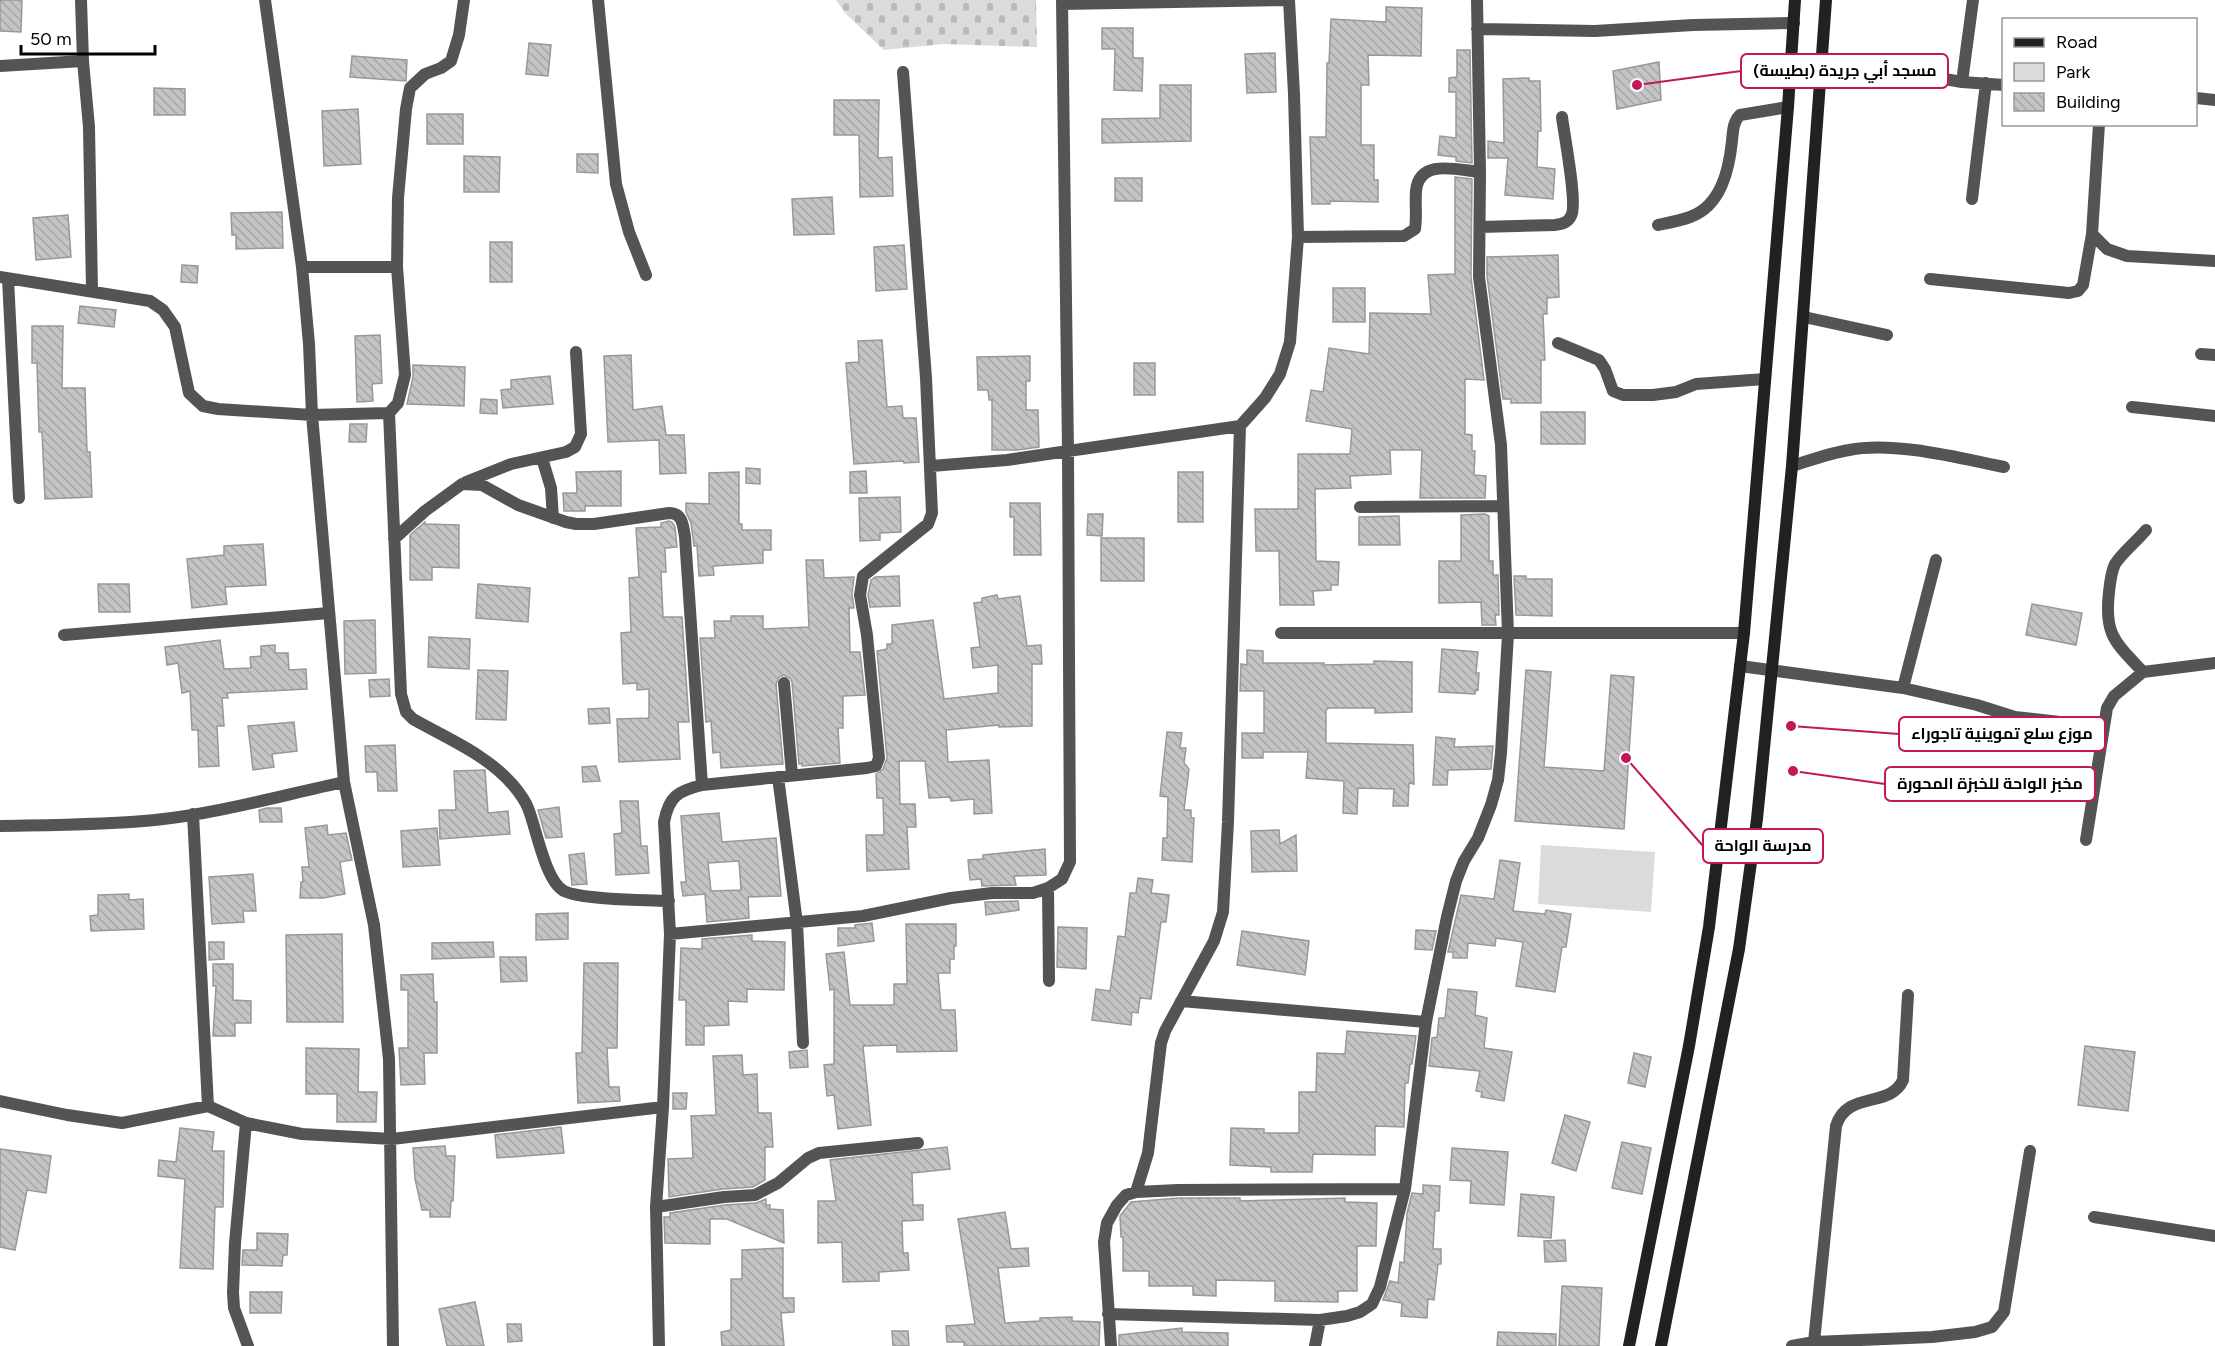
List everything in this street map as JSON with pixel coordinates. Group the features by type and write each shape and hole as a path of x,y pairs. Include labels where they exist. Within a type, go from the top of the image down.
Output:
{"main road":[{"path":"1629,1346 1689,1046 1709,927 1744,633 1795,0"},
{"path":"1661,1346 1739,949 1757,819 1792,466 1826,0"}],"street":[{"path":"81,0 83,61 89,127 92,290"},
{"path":"265,0 302,267 312,415 344,782 374,925 389,1059 392,1139 393,1346"},
{"path":"464,0 459,35 451,61 425,74 410,88 406,109 398,198 397,267 405,375 398,403 389,413 401,694 406,712 413,719 480,755 513,785 527,805 554,882 564,891 610,898 669,901"},
{"path":"598,0 616,184 628,232 646,275"},
{"path":"670,934 862,916 951,898 992,893 1033,893 1048,888 1062,879 1070,862 1068,451 1062,2 1289,0 1298,237 1290,342 1280,374 1265,398 1240,426 1223,904 1214,941 1161,1043 1153,1125 1137,1192"},
{"path":"1108,1314 1320,1320 1360,1312 1372,1304 1380,1287 1405,1189 1426,1022 1456,880 1478,838 1498,780 1508,634 1501,445 1479,277 1477,0"},
{"path":"1962,82 1973,0"},
{"path":"1477,29 1595,31 1693,25 1794,23"},
{"path":"1823,58 1962,82 2002,85"},
{"path":"0,66 83,61"},
{"path":"659,1346 656,1207 663,1107 670,934 664,822 667,806 678,793 702,785 876,766 879,758 867,635 860,595 863,576 928,524 932,513 926,378 903,72"},
{"path":"1972,199 1986,84"},
{"path":"2197,98 2215,100"},
{"path":"1658,225 1691,217 1710,205 1723,184 1731,156 1735,119 1740,115 1788,107"},
{"path":"1480,227 1543,226 1565,223 1571,217 1573,195 1562,117"},
{"path":"1930,279 2069,293 2078,291 2083,285 2092,234 2099,126"},
{"path":"1298,237 1404,236 1415,229 1416,189 1423,173 1430,169 1480,172"},
{"path":"2092,234 2106,249 2127,256 2215,261"},
{"path":"302,267 397,267"},
{"path":"19,498 4,278 92,290 150,301 164,310 175,327 189,393 203,406 312,415 389,413"},
{"path":"1804,317 1887,335"},
{"path":"1558,343 1599,360 1613,391 1623,394 1653,395 1676,392 1696,384 1765,379"},
{"path":"394,539 425,511 462,484 511,464 566,452 575,447 581,434 576,352"},
{"path":"2201,354 2215,355"},
{"path":"2132,408 2215,416"},
{"path":"931,466 1007,460 1240,426"},
{"path":"1792,466 1851,449 1872,449 1935,454 2004,467"},
{"path":"542,458 551,488 553,518"},
{"path":"462,484 482,485 518,505 566,522 594,524 674,513 683,521 702,785"},
{"path":"1360,507 1503,506"},
{"path":"2143,672 2116,643 2109,629 2106,614 2110,579 2115,564 2146,530"},
{"path":"1903,688 1935,560"},
{"path":"64,635 329,613"},
{"path":"1281,633 1744,633"},
{"path":"2086,840 2106,708 2114,696 2143,672 2215,663"},
{"path":"1740,666 1903,688 1977,705 2015,717 2104,727"},
{"path":"784,683 792,776"},
{"path":"778,777 797,923 803,1043"},
{"path":"0,826 77,825 156,820 344,782"},
{"path":"193,814 208,1106"},
{"path":"1048,888 1049,981"},
{"path":"1814,1342 1836,1126 1844,1110 1856,1103 1894,1092 1900,1087 1903,1080 1908,995"},
{"path":"1181,1001 1426,1022"},
{"path":"0,1101 67,1115 122,1123 208,1106 246,1123 302,1134 392,1139 663,1107"},
{"path":"246,1123 235,1243 233,1293 234,1308 249,1346"},
{"path":"656,1207 754,1195 778,1183 807,1158 819,1153 918,1143"},
{"path":"1792,1346 1814,1342 1932,1337 1975,1332 1992,1327 2004,1312 2030,1151"},
{"path":"1111,1346 1104,1242 1107,1223 1117,1205 1126,1195 1137,1192 1405,1189"},
{"path":"2094,1217 2215,1236"},
{"path":"1315,1346 1320,1320"}],"green space":[{"path":"836,0 1036,0 1037,47 943,44 884,50 845,13"},
{"path":"1541,845 1655,852 1651,912 1538,904"}],"building":[{"path":"0,0 22,0 21,32 0,31"},
{"path":"1386,7 1422,8 1421,56 1368,55 1369,85 1361,85 1361,145 1374,145 1374,180 1378,180 1378,202 1330,201 1330,204 1312,204 1310,137 1326,137 1327,63 1329,63 1331,19 1386,22"},
{"path":"1102,28 1133,28 1133,58 1143,58 1142,91 1114,90 1115,49 1102,49"},
{"path":"529,43 551,45 548,76 526,74"},
{"path":"1457,50 1470,50 1472,163 1456,161 1456,157 1438,155 1440,136 1456,138 1456,92 1449,92 1449,78 1457,77"},
{"path":"1275,53 1276,92 1247,93 1245,54"},
{"path":"352,56 407,60 406,81 350,77"},
{"path":"1659,62 1661,100 1617,109 1613,71"},
{"path":"1529,78 1529,81 1540,81 1541,131 1538,131 1537,167 1555,169 1553,199 1505,195 1508,158 1488,158 1488,141 1504,143 1503,79"},
{"path":"1160,85 1191,85 1191,141 1102,143 1102,119 1160,118"},
{"path":"154,88 185,89 185,115 154,115"},
{"path":"834,100 879,100 878,158 892,157 893,196 860,197 859,135 834,135"},
{"path":"358,109 361,164 324,166 322,111"},
{"path":"427,114 463,114 463,144 427,144"},
{"path":"577,154 598,154 598,173 577,172"},
{"path":"464,156 500,157 499,192 464,192"},
{"path":"1455,177 1472,179 1471,277 1484,380 1465,379 1465,434 1472,435 1472,451 1475,451 1474,475 1486,476 1485,498 1420,498 1422,450 1390,450 1391,474 1350,476 1351,488 1315,489 1316,561 1339,562 1338,585 1331,585 1331,590 1313,591 1314,605 1280,605 1279,551 1256,551 1255,509 1298,509 1298,454 1350,454 1352,429 1306,421 1311,390 1323,392 1329,348 1369,354 1370,313 1431,314 1428,275 1455,274"},
{"path":"1115,178 1142,178 1142,201 1115,201"},
{"path":"832,197 834,234 794,235 792,199"},
{"path":"282,212 283,248 236,249 236,235 232,235 231,213"},
{"path":"68,215 71,257 36,260 33,218"},
{"path":"490,242 512,242 512,282 490,282"},
{"path":"904,245 907,289 876,291 874,247"},
{"path":"1558,255 1559,297 1547,298 1547,314 1543,314 1545,360 1541,360 1541,403 1511,403 1511,399 1503,399 1487,276 1487,257"},
{"path":"182,265 198,266 197,283 181,282"},
{"path":"1333,288 1365,288 1365,322 1333,322"},
{"path":"80,306 116,310 114,327 78,323"},
{"path":"32,326 63,326 62,388 85,388 87,452 90,452 92,497 45,499 42,432 39,432 37,363 32,363"},
{"path":"380,335 382,383 372,384 373,401 357,402 355,336"},
{"path":"882,340 887,407 902,406 903,418 916,418 919,462 854,464 846,363 859,362 858,341"},
{"path":"631,355 633,410 662,406 666,435 684,435 686,473 660,474 659,440 608,442 604,356"},
{"path":"1030,356 1030,381 1026,381 1026,410 1038,410 1039,447 992,450 992,400 989,400 988,390 978,390 977,357"},
{"path":"1134,363 1155,363 1155,395 1134,395"},
{"path":"413,365 465,367 464,406 407,404 413,377"},
{"path":"550,376 553,404 503,408 501,390 511,389 511,380"},
{"path":"481,399 497,400 497,414 480,413"},
{"path":"1541,412 1585,412 1585,444 1541,444"},
{"path":"350,424 367,424 366,442 349,442"},
{"path":"746,468 760,469 760,484 746,483"},
{"path":"621,471 621,506 585,506 585,511 564,511 563,493 577,493 576,472"},
{"path":"866,471 867,493 850,493 850,472"},
{"path":"739,472 739,524 742,524 742,530 771,530 771,550 763,550 763,563 713,566 714,575 699,576 697,546 694,546 686,503 709,504 709,473"},
{"path":"1178,472 1203,472 1203,522 1178,522"},
{"path":"900,497 901,532 880,533 880,540 860,541 859,498"},
{"path":"1010,503 1040,503 1041,555 1014,555 1014,517 1010,517"},
{"path":"1088,514 1103,514 1102,536 1087,535"},
{"path":"1485,514 1489,516 1489,561 1493,561 1493,575 1498,575 1499,615 1495,615 1496,625 1482,625 1481,602 1439,603 1439,561 1461,561 1461,515"},
{"path":"1399,516 1400,545 1359,545 1359,517"},
{"path":"669,521 675,527 677,547 665,548 666,572 661,572 663,617 682,617 689,722 678,722 680,759 619,762 617,719 649,718 649,689 637,690 637,683 623,684 621,633 631,632 629,578 639,577 636,528 661,527 661,523"},
{"path":"425,522 425,524 459,525 459,568 432,567 432,580 410,580 410,535"},
{"path":"1101,538 1144,538 1144,581 1101,581"},
{"path":"263,544 266,585 225,587 227,604 192,608 187,559 224,555 224,546"},
{"path":"806,560 823,560 824,578 854,577 852,594 854,608 849,608 850,652 860,652 865,695 843,696 843,728 838,728 840,763 802,766 802,763 799,764 792,682 784,675 779,677 776,684 783,764 721,768 720,752 713,753 711,721 706,722 700,638 715,638 714,621 731,621 731,616 763,616 763,629 809,627"},
{"path":"899,576 900,606 870,607 868,595 871,580 875,577"},
{"path":"1514,576 1526,576 1526,579 1552,579 1552,616 1516,615"},
{"path":"98,584 129,584 130,612 99,612"},
{"path":"478,584 530,588 528,622 476,618"},
{"path":"997,595 998,599 1020,596 1027,646 1041,645 1042,664 1032,664 1032,726 999,727 999,725 946,730 948,762 989,760 992,813 974,814 974,799 951,801 950,797 929,798 925,761 899,761 900,804 915,804 916,827 907,827 909,869 867,871 866,835 884,835 883,798 877,798 876,774 883,769 887,758 877,651 887,649 887,644 892,644 892,625 933,620 944,699 998,693 998,665 973,668 971,648 980,647 974,603 982,602 982,598"},
{"path":"2032,604 2082,613 2076,645 2026,635"},
{"path":"375,620 376,673 345,674 344,621"},
{"path":"429,637 470,639 469,669 428,667"},
{"path":"220,640 224,669 251,668 250,657 261,656 261,646 275,645 275,653 288,653 289,670 306,669 307,689 227,693 228,698 222,698 224,726 217,726 219,766 199,767 198,730 192,730 190,691 182,693 178,663 167,665 165,647"},
{"path":"1442,649 1478,652 1476,673 1479,673 1478,690 1476,689 1475,694 1439,692"},
{"path":"1247,650 1263,651 1263,663 1324,663 1324,665 1374,664 1374,661 1412,662 1412,712 1375,713 1375,708 1329,708 1326,710 1326,743 1413,745 1414,784 1409,783 1408,806 1393,806 1394,789 1358,788 1357,814 1343,813 1344,781 1306,778 1308,752 1263,752 1263,758 1242,758 1242,733 1264,733 1264,691 1240,691 1241,664 1247,665"},
{"path":"478,670 508,671 506,720 476,719"},
{"path":"1526,670 1551,672 1544,767 1604,771 1611,675 1634,677 1624,829 1515,821"},
{"path":"389,679 390,696 370,697 369,680"},
{"path":"609,708 610,723 589,724 588,709"},
{"path":"294,722 297,751 272,754 274,767 253,770 248,726"},
{"path":"1167,732 1182,733 1180,748 1186,748 1184,763 1189,769 1184,810 1191,810 1191,818 1194,818 1192,862 1162,860 1163,838 1167,838 1168,797 1160,796"},
{"path":"1436,737 1455,739 1454,747 1493,746 1491,769 1448,770 1447,785 1433,785"},
{"path":"395,745 397,791 378,791 377,772 366,772 365,746"},
{"path":"596,766 600,781 583,782 582,767"},
{"path":"485,770 488,813 508,811 510,834 440,839 439,810 456,810 454,771"},
{"path":"620,801 638,801 641,846 647,846 649,873 616,875 614,834 622,833"},
{"path":"559,807 562,837 546,838 538,810"},
{"path":"281,808 282,822 260,822 259,810"},
{"path":"719,813 722,842 776,838 781,896 748,897 749,918 707,922 705,894 683,896 681,882 686,882 681,816","holes":["739,861 741,890 711,891 708,863"]},
{"path":"327,825 328,835 346,833 352,860 340,862 345,894 323,898 300,898 301,882 303,882 302,867 309,867 305,828"},
{"path":"437,828 440,865 403,867 401,831"},
{"path":"1279,830 1280,844 1296,835 1297,871 1252,872 1251,831"},
{"path":"1045,849 1046,875 1014,876 1016,885 982,886 981,879 970,880 968,860 983,859 983,855"},
{"path":"584,853 587,884 572,885 569,855"},
{"path":"1500,860 1520,863 1513,911 1545,914 1546,910 1571,914 1566,947 1562,947 1555,992 1516,986 1523,942 1496,938 1495,946 1468,943 1467,958 1453,958 1453,952 1448,952 1461,895 1494,899"},
{"path":"253,874 256,911 243,911 244,922 212,924 209,877"},
{"path":"1138,878 1153,880 1151,893 1169,895 1166,922 1161,922 1151,999 1140,998 1138,1013 1132,1012 1131,1025 1092,1020 1096,989 1110,991 1118,936 1125,937 1130,893 1136,893"},
{"path":"129,894 129,900 143,899 144,929 91,931 90,916 98,915 98,895"},
{"path":"1018,901 1019,910 986,915 985,902"},
{"path":"568,913 568,939 536,940 536,914"},
{"path":"872,923 874,941 838,946 838,928 855,928 855,925"},
{"path":"906,924 956,924 956,946 954,946 954,959 950,959 950,973 938,973 941,1010 955,1010 957,1051 897,1052 897,1045 863,1046 871,1125 838,1129 834,1095 827,1096 824,1065 834,1064 834,989 830,990 826,954 844,952 850,1005 894,1005 894,984 907,984"},
{"path":"1058,927 1087,928 1086,969 1057,967"},
{"path":"1416,930 1436,931 1432,950 1415,949"},
{"path":"1242,931 1309,941 1305,975 1237,965"},
{"path":"342,934 343,1022 287,1022 286,935"},
{"path":"752,935 752,941 785,942 784,990 747,989 747,1002 728,1001 729,1025 704,1026 704,1045 686,1045 686,1000 679,1000 681,948 702,949 702,939"},
{"path":"209,942 224,942 224,959 209,960"},
{"path":"493,942 494,957 432,959 432,943"},
{"path":"500,957 526,957 527,981 501,982"},
{"path":"584,963 618,963 617,1048 607,1048 609,1087 619,1087 620,1101 578,1103 576,1053 582,1053"},
{"path":"213,964 233,964 233,1000 251,1001 251,1023 235,1023 235,1036 213,1036 216,986 213,986"},
{"path":"433,974 434,1002 437,1002 437,1053 424,1053 425,1084 401,1085 399,1048 408,1048 408,990 401,990 401,975"},
{"path":"1448,989 1477,992 1475,1015 1487,1018 1484,1048 1512,1052 1504,1101 1481,1097 1482,1092 1476,1091 1480,1071 1429,1066 1432,1038 1437,1037 1439,1018 1445,1018"},
{"path":"1347,1031 1416,1036 1408,1083 1405,1083 1404,1127 1375,1126 1375,1155 1313,1154 1312,1172 1271,1172 1271,1167 1230,1165 1231,1128 1264,1129 1264,1133 1299,1133 1299,1092 1316,1092 1317,1053 1345,1054"},
{"path":"2085,1046 2135,1052 2128,1111 2078,1105"},
{"path":"306,1048 359,1049 358,1092 377,1092 376,1122 337,1122 337,1094 306,1094"},
{"path":"807,1050 808,1067 790,1068 789,1052"},
{"path":"1634,1053 1651,1057 1645,1087 1628,1083"},
{"path":"742,1055 743,1075 757,1074 758,1113 771,1113 773,1147 765,1147 765,1180 753,1187 669,1197 668,1159 693,1158 691,1116 716,1115 713,1056"},
{"path":"673,1093 687,1093 686,1109 673,1109"},
{"path":"1565,1115 1590,1122 1576,1171 1552,1163"},
{"path":"561,1127 564,1153 497,1158 495,1135"},
{"path":"180,1128 214,1132 212,1151 224,1151 223,1207 215,1207 213,1269 180,1268 185,1179 158,1176 159,1160 176,1162"},
{"path":"1622,1142 1651,1148 1642,1194 1612,1188"},
{"path":"445,1146 446,1156 455,1156 450,1217 430,1217 430,1210 422,1210 415,1179 413,1148"},
{"path":"947,1147 950,1169 912,1173 913,1205 923,1205 923,1220 902,1221 903,1253 908,1253 909,1270 879,1272 879,1281 843,1282 842,1242 818,1243 818,1201 836,1201 830,1160"},
{"path":"1452,1148 1508,1152 1504,1205 1470,1203 1471,1181 1450,1180"},
{"path":"0,1149 51,1156 46,1193 27,1190 15,1250 0,1247"},
{"path":"1423,1185 1440,1186 1439,1211 1435,1211 1433,1249 1441,1249 1441,1264 1438,1264 1434,1300 1428,1299 1427,1318 1401,1316 1402,1303 1383,1300 1390,1281 1398,1283 1400,1262 1404,1263 1407,1213 1412,1193 1423,1194"},
{"path":"1521,1194 1554,1197 1551,1238 1518,1236"},
{"path":"1178,1198 1240,1198 1240,1201 1345,1198 1345,1202 1377,1203 1376,1246 1357,1246 1357,1291 1338,1291 1338,1302 1275,1301 1275,1281 1216,1280 1216,1296 1193,1295 1193,1286 1149,1286 1149,1271 1123,1271 1123,1237 1121,1237 1120,1216 1131,1202"},
{"path":"766,1199 766,1205 770,1205 770,1209 783,1210 784,1243 727,1219 710,1219 710,1244 665,1243 664,1217 670,1217 670,1213 756,1203"},
{"path":"1005,1212 1011,1249 1028,1248 1029,1266 998,1268 1005,1323 1040,1321 1040,1318 1072,1317 1072,1321 1100,1322 1099,1346 964,1346 964,1342 947,1342 946,1326 975,1324 958,1219"},
{"path":"257,1233 288,1234 287,1255 283,1255 282,1266 242,1265 243,1250 257,1250"},
{"path":"1565,1240 1566,1261 1545,1262 1544,1241"},
{"path":"783,1248 783,1298 794,1298 794,1312 781,1313 784,1346 722,1346 721,1332 731,1330 731,1279 742,1279 742,1250"},
{"path":"1562,1286 1602,1288 1599,1346 1559,1346"},
{"path":"250,1292 282,1292 281,1313 250,1313"},
{"path":"475,1302 484,1346 447,1346 439,1309"},
{"path":"507,1324 521,1324 522,1341 508,1342"},
{"path":"1182,1328 1182,1332 1228,1333 1228,1346 1119,1346 1119,1335"},
{"path":"892,1331 908,1331 909,1346 893,1346"},
{"path":"1498,1332 1556,1334 1556,1346 1497,1346"}],"place":[{"name":"مسجد أبي جريدة (بطيسة)","path":"1637,85"},
{"name":"موزع سلع تموينية تاجوراء","path":"1791,726"},
{"name":"مدرسة الواحة","path":"1626,758"},
{"name":"مخبز الواحة للخبزة المحورة","path":"1793,771"}]}
